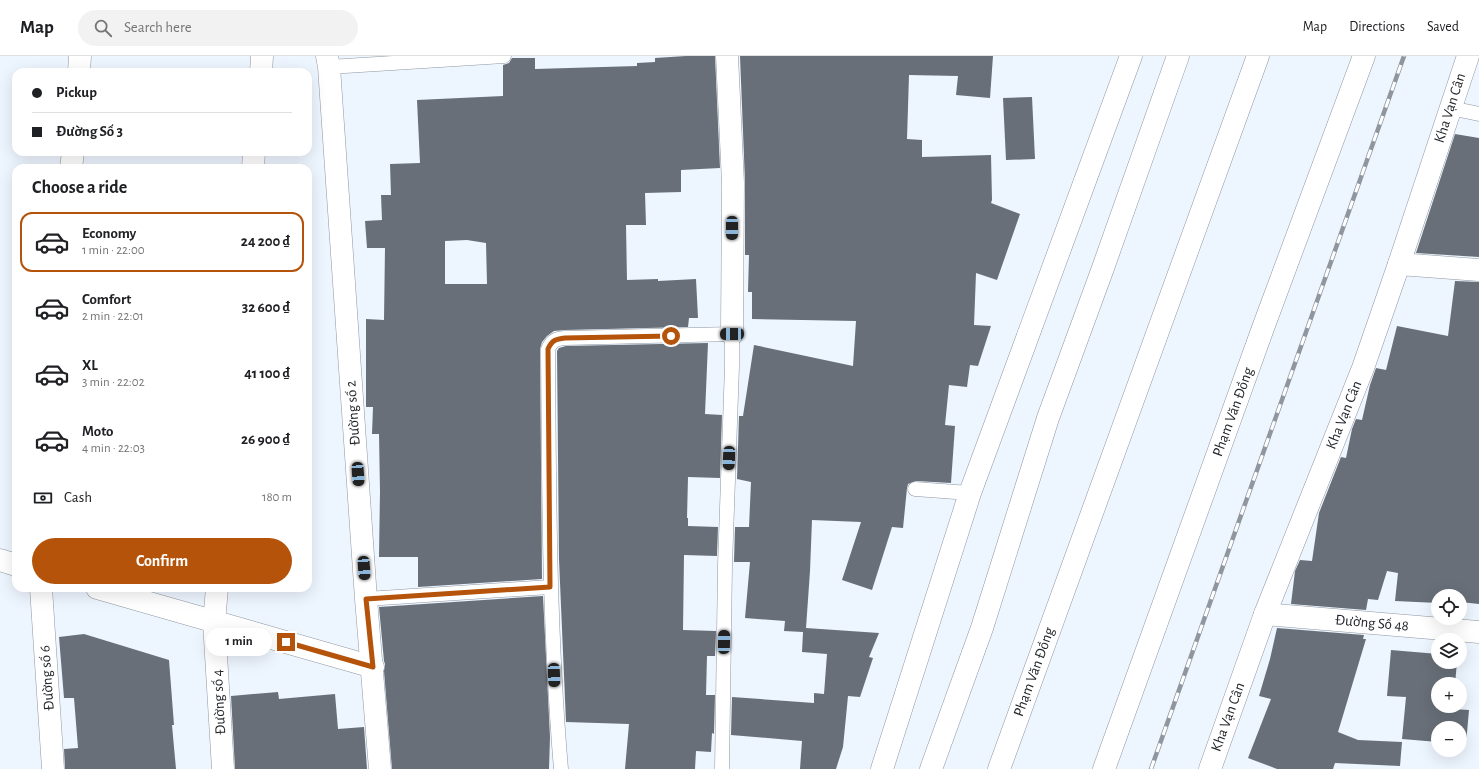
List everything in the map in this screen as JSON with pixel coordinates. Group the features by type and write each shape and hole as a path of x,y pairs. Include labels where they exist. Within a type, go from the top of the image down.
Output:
{"main road":[{"path":"79,68 80,56"},
{"path":"261,68 262,56"},
{"path":"728,56 733,183 732,334"},
{"path":"882,769 970,493 1132,56"},
{"path":"931,769 982,628 1048,418 1178,56"},
{"name":"Phạm Văn Đồng","path":"999,769 1258,56"},
{"name":"Phạm Văn Đồng","path":"1104,769 1263,328 1364,56"},
{"name":"Kha Vạn Cân","path":"1210,769 1265,614 1363,368 1468,56"},
{"name":"Đường số 2","path":"328,61 366,599 373,667 380,769"},
{"path":"1399,264 1479,270"},
{"path":"0,560 12,564"},
{"name":"Đường số 6","path":"41,592 53,769"},
{"path":"111,592 373,667"},
{"name":"Đường số 4","path":"217,592 214,622 223,769"},
{"name":"Đường Số 48","path":"1265,614 1479,632"}],"lane":[{"path":"328,61 504,56"},
{"path":"1450,108 1479,114"},
{"path":"561,769 555,704 550,587 548,349 551,343 556,339 565,338 732,334 732,374 725,565 722,769"},
{"path":"915,489 970,493"},
{"path":"366,599 550,587"}],"building":[{"path":"715,56 720,168 681,170 681,192 645,193 646,225 626,225 627,280 658,279 658,281 696,279 698,318 689,318 688,327 565,330 554,331 547,336 542,342 540,349 542,579 418,587 418,557 379,557 379,434 372,434 373,407 366,407 366,319 384,320 385,248 367,248 365,221 382,220 381,195 391,195 390,164 420,163 417,100 503,96 503,65 509,63 512,58 535,58 535,69 637,66 637,63 655,62 655,58","holes":["467,240 486,243 487,284 445,284 445,241"]},
{"path":"740,56 993,56 990,98 956,95 958,76 909,75 907,139 922,140 922,157 991,155 991,203 1020,214 997,280 976,273 974,325 991,326 978,366 970,365 967,387 949,385 945,425 955,426 951,483 916,481 908,484 903,528 892,527 872,590 842,580 861,522 812,520 806,628 879,633 869,657 873,658 860,697 848,696 843,747 836,769 800,769 802,741 731,735 732,697 814,703 814,693 824,694 827,654 802,652 803,632 784,631 785,621 745,618 750,562 734,562 735,527 749,527 751,482 737,479 739,416 743,416 754,345 853,366 856,321 752,319 752,292 748,292 749,255 745,255 745,182"},
{"path":"1032,97 1035,159 1006,160 1003,98"},
{"path":"1455,134 1479,138 1479,257 1416,253"},
{"path":"1455,281 1479,282 1479,604 1467,603 1467,589 1431,589 1431,603 1395,601 1398,573 1387,571 1378,600 1368,599 1366,610 1291,604 1295,571 1300,560 1312,561 1319,513 1341,457 1346,458 1352,429 1356,419 1362,420 1370,385 1376,368 1386,370 1397,326 1448,336"},
{"path":"708,343 705,414 722,415 720,478 688,477 687,518 688,526 718,527 717,556 684,555 683,630 716,631 715,656 707,656 706,695 715,695 714,734 712,733 711,752 696,751 695,769 625,769 629,724 566,722 559,559 557,351 559,348 566,346"},
{"path":"543,596 550,737 549,769 392,769 384,671 385,664 379,607"},
{"path":"1277,628 1364,635 1363,639 1366,639 1338,732 1358,740 1402,742 1400,766 1335,763 1333,769 1277,769 1248,758 1271,699 1259,696"},
{"path":"84,634 169,660 176,769 65,769 64,749 78,748 74,698 64,698 59,637"},
{"path":"1391,650 1431,653 1431,669 1456,669 1456,677 1431,677 1431,713 1467,713 1467,710 1469,710 1467,733 1467,721 1431,721 1431,741 1402,739 1406,697 1387,696"},
{"path":"278,692 279,699 335,694 338,729 364,727 367,769 235,769 231,696"}],"railway":[{"path":"1151,769 1404,56"}],"route":[{"path":"286,642 373,667 366,599 550,587 548,349 551,343 556,339 565,338 671,336"}]}
